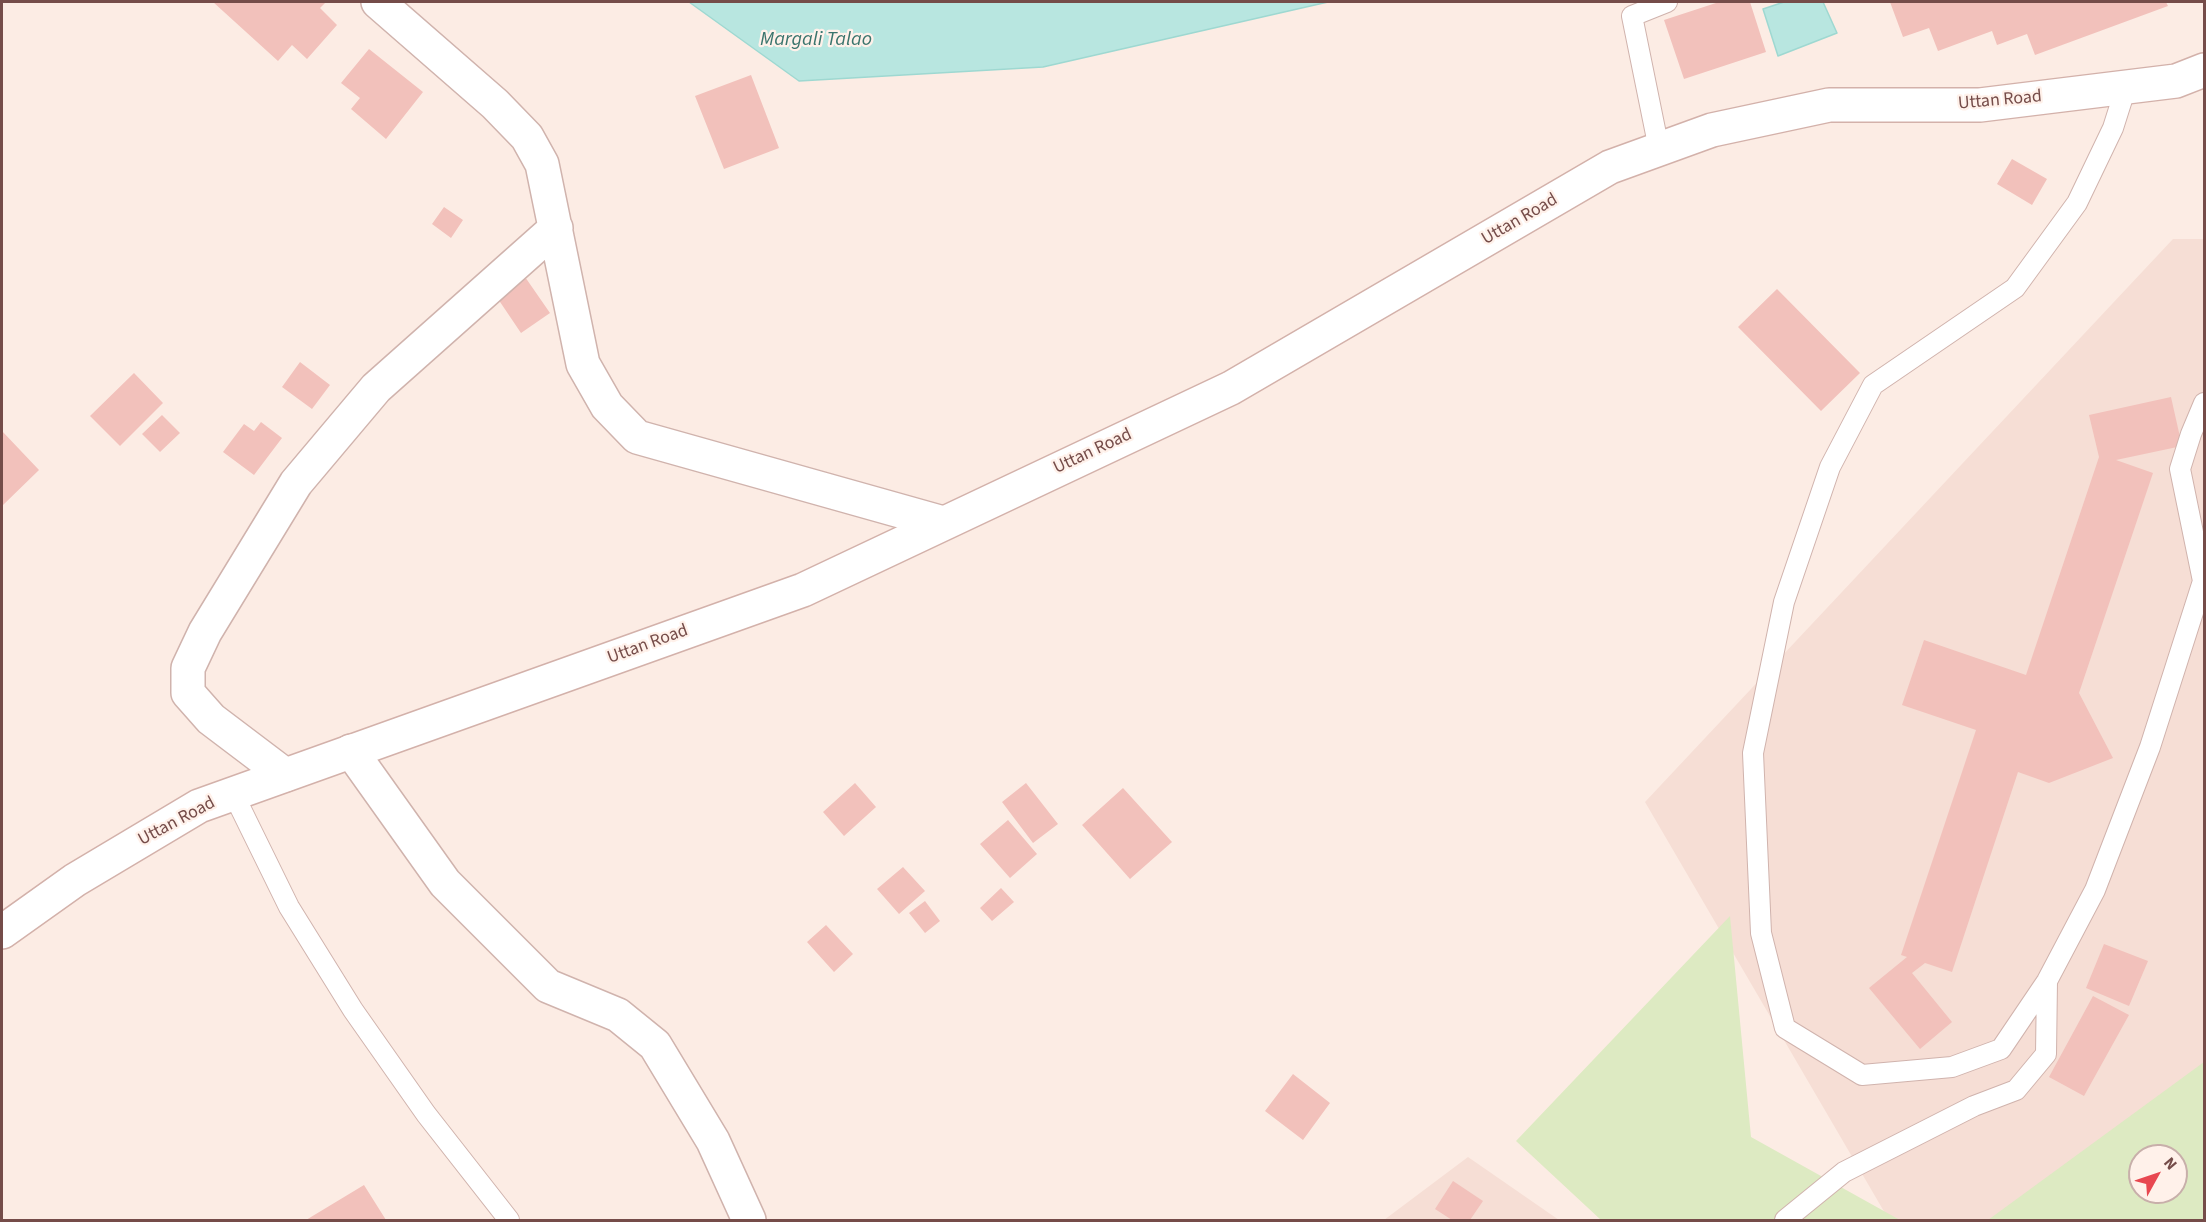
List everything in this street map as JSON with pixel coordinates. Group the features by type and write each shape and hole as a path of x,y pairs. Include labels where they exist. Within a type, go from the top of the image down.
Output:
{"main road":[{"path":"378,2 495,104 527,137 542,164 583,364 607,406 637,437 944,523"},
{"name":"Uttan Road","path":"2,932 94,868 200,806 803,590 1231,387 1610,167 1712,130 1829,105 1980,105 2176,81 2205,70"},
{"path":"285,775 211,719 188,693 188,668 205,632 296,483 376,388 556,228"},
{"path":"351,751 445,883 548,986 618,1015 655,1045 713,1141 748,1221"}],"lane":[{"path":"1659,149 1632,16 1667,2"},
{"path":"2126,87 2113,128 2078,203 2015,288 1873,385 1830,467 1784,602 1753,753 1761,933 1785,1028 1862,1075 1952,1067 2001,1049 2047,981 2095,890 2150,747 2203,581 2180,470 2191,434 2205,402"},
{"path":"233,794 289,907 353,1010 426,1114 509,1221"},
{"path":"1785,1221 1844,1172 1974,1106 2016,1090 2046,1054 2047,981"}],"shaded area":[{"path":"2173,239 2204,239 2204,1220 1889,1220 1645,802"},
{"path":"1468,1157 1559,1220 1384,1220"}],"green space":[{"path":"1730,916 1751,1137 1900,1220 1601,1220 1516,1141"},
{"path":"2204,1062 2204,1220 1988,1220"}],"water":[{"name":"Margali Talao","path":"689,2 1328,2 1043,67 799,81"},
{"path":"1784,2 1823,2 1837,33 1778,56 1763,9"}],"building":[{"path":"213,2 326,2 320,8 337,25 307,59 292,45 278,61"},
{"path":"1719,2 1750,2 1766,52 1684,79 1664,20"},
{"path":"1890,2 2166,2 2168,6 2035,55 2027,34 1997,45 1992,31 1938,51 1929,28 1903,37"},
{"path":"369,49 423,92 386,139 351,109 360,98 341,83"},
{"path":"751,75 779,148 724,169 695,96"},
{"path":"2012,159 2047,179 2032,205 1997,184"},
{"path":"444,207 463,220 451,238 432,224"},
{"path":"523,274 550,313 521,333 494,293"},
{"path":"1777,289 1860,373 1821,411 1738,327"},
{"path":"300,362 330,385 312,409 282,387"},
{"path":"134,373 163,403 120,446 90,416"},
{"path":"2171,397 2182,446 2116,460 2153,473 2079,693 2113,758 2049,783 2018,772 1952,972 1925,963 1912,973 1952,1022 1920,1049 1869,988 1907,957 1901,955 1976,730 1902,705 1924,640 2026,675 2099,457 2089,415"},
{"path":"162,415 180,433 160,452 142,434"},
{"path":"261,422 282,438 254,475 223,452 244,424 254,431"},
{"path":"2,431 39,470 2,506"},
{"path":"855,783 876,807 844,836 823,812"},
{"path":"1026,783 1058,824 1033,843 1002,802"},
{"path":"1123,788 1172,842 1130,879 1082,825"},
{"path":"1008,820 1037,854 1010,878 980,844"},
{"path":"903,867 925,891 899,914 877,889"},
{"path":"1001,888 1014,902 992,921 980,908"},
{"path":"925,901 940,921 925,933 909,913"},
{"path":"826,925 853,954 834,972 807,942"},
{"path":"2104,944 2148,961 2129,1006 2086,988"},
{"path":"2093,996 2129,1015 2084,1096 2049,1077"},
{"path":"1293,1074 1330,1103 1303,1140 1265,1111"},
{"path":"1453,1181 1483,1201 1470,1220 1452,1220 1435,1209"},
{"path":"364,1185 386,1220 306,1220"}]}
